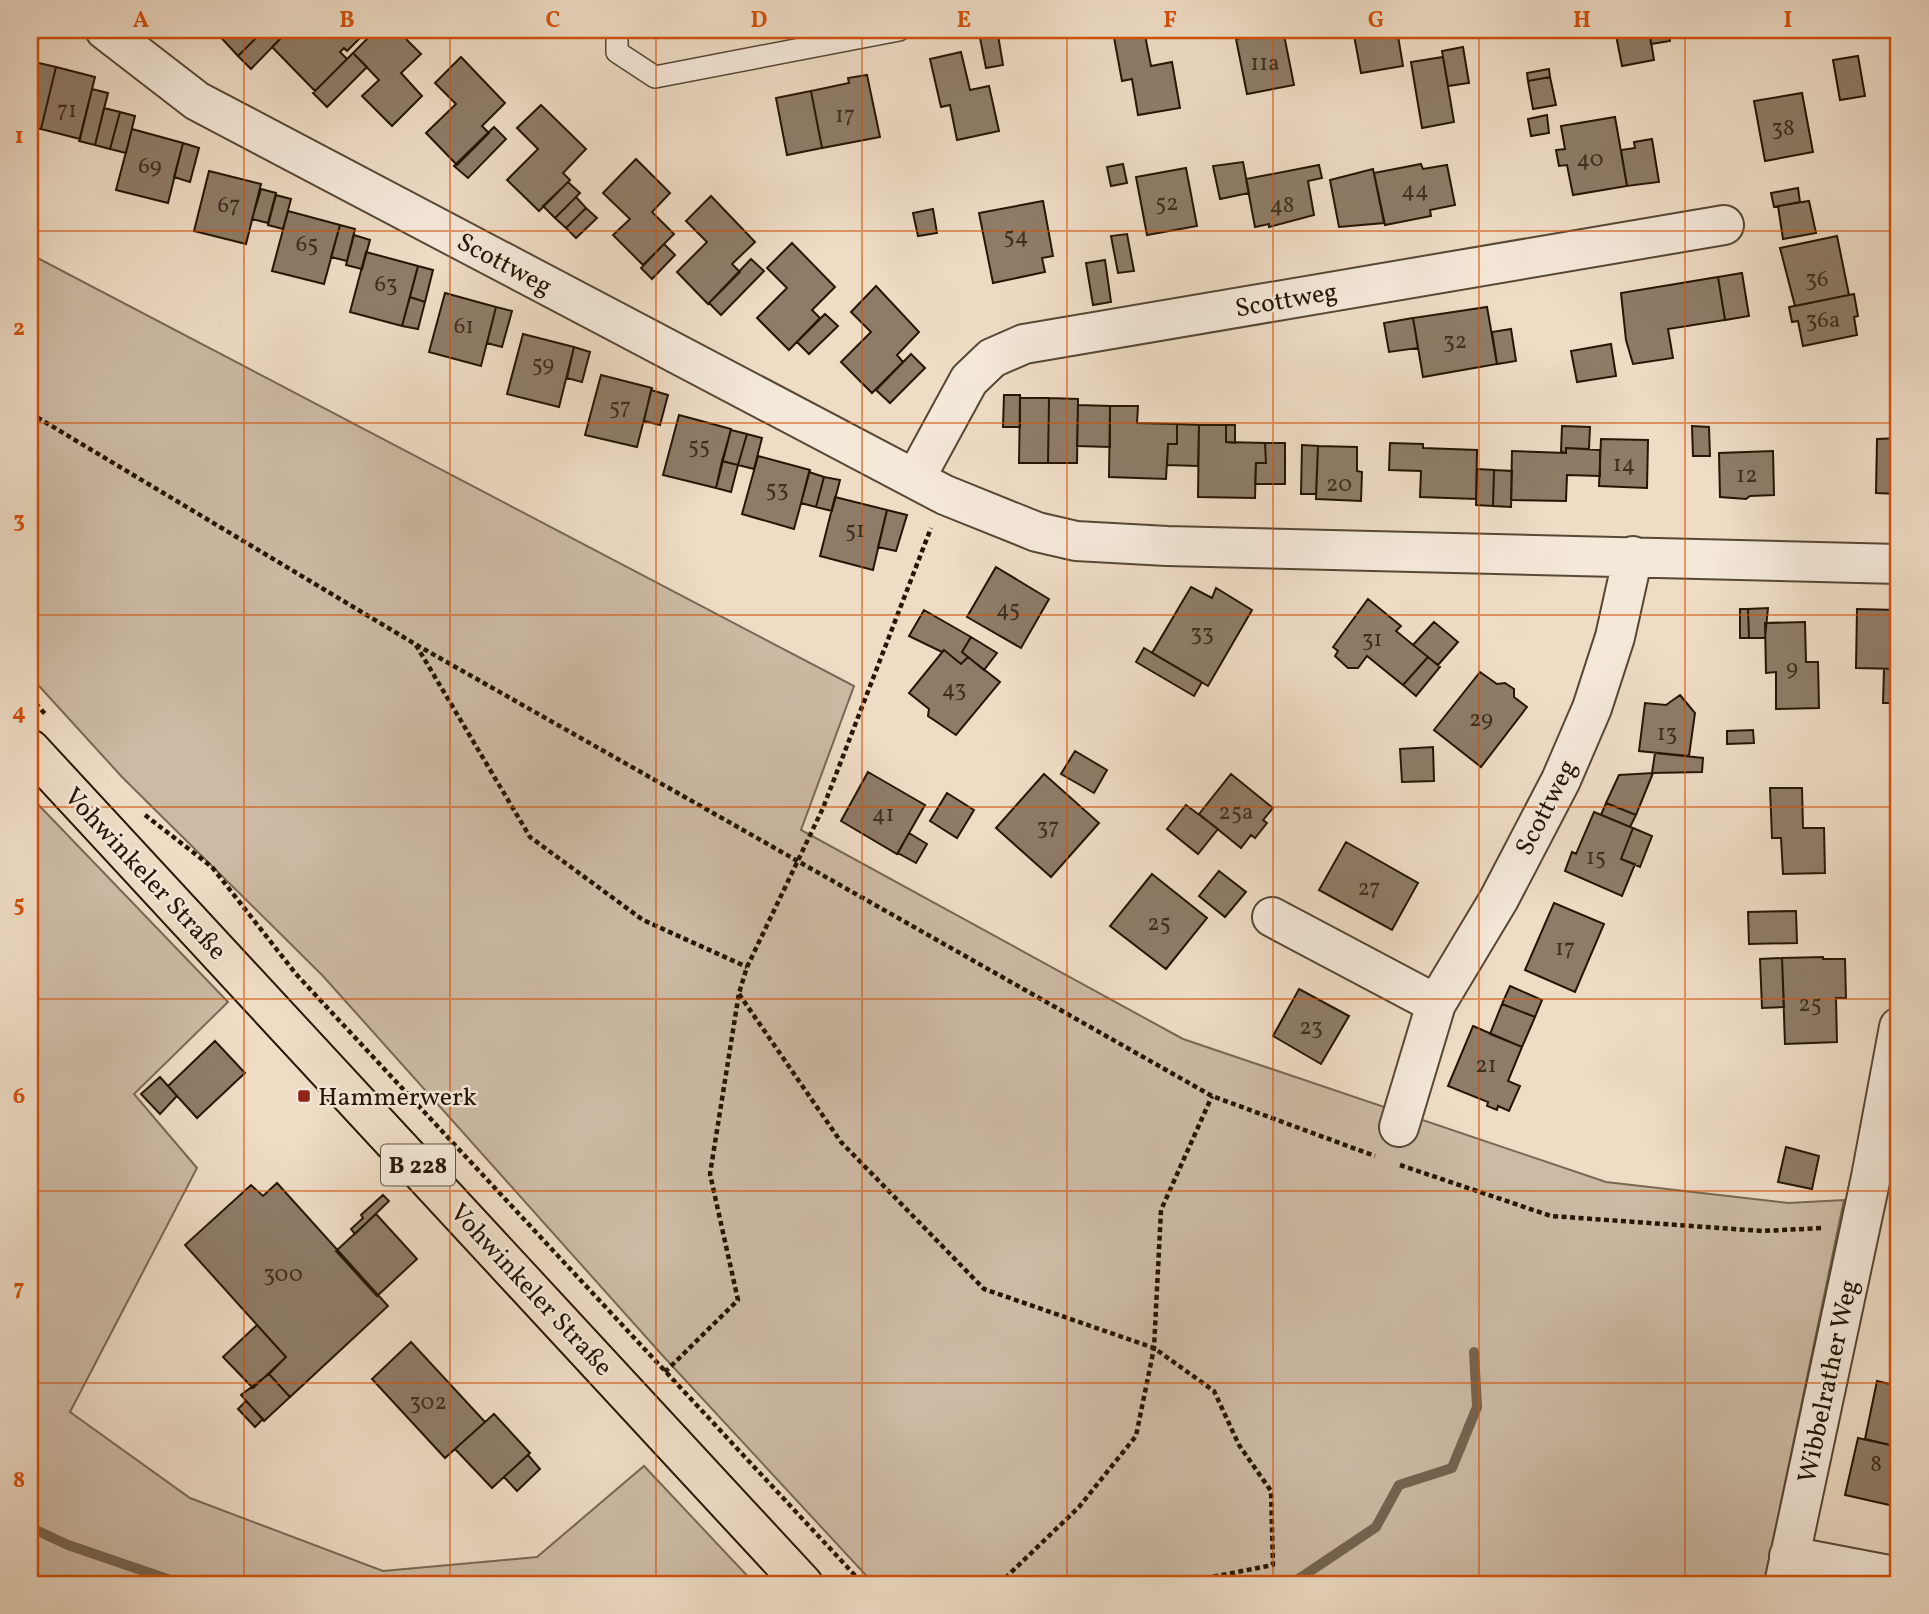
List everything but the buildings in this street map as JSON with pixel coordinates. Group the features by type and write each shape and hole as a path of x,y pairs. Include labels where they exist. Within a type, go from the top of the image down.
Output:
{"main road":[{"name":"Vohwinkeler Straße","path":"38,732 635,1401 803,1584"}],"street":[{"name":"Scottweg","path":"106,30 197,101 930,487 1037,533 1076,541 1167,546 1899,564"},
{"name":"Scottweg","path":"930,487 969,380 992,358 1024,344 1724,225"},
{"name":"Scottweg","path":"1399,1127 1436,1004 1505,887 1561,779 1592,708 1615,637 1633,556"},
{"path":"1272,918 1436,1004"},
{"name":"Wibbelrather Weg","path":"1786,1570 1871,1177 1899,1027"},
{"path":"1786,1570 1899,1577"}],"lane":[{"path":"617,30 617,51 654,77 899,30"}],"path":[{"path":"30,413 415,644 1212,1096 1388,1161 1552,1216 1762,1231 1861,1225"},
{"path":"635,1401 738,1300 710,1174 738,993 747,967 799,864 930,487"},
{"path":"415,644 530,836 643,920 747,967"},
{"path":"30,697 38,732"},
{"path":"138,809 212,867 296,974 863,1584"},
{"path":"738,993 841,1142 985,1289 1154,1348 1214,1391 1239,1445 1271,1491 1273,1565 1176,1584"},
{"path":"999,1584 1079,1507 1136,1436 1154,1348 1161,1210 1212,1096"}],"shaded area":[{"path":"30,254 854,686 801,830 1183,1039 1606,1182 1788,1203 1844,1200 1764,1584 874,1584 663,1356 323,976 122,777 30,676"},
{"path":"30,796 228,1002 134,1094 197,1168 70,1412 190,1498 383,1571 537,1557 644,1466 755,1584 30,1584"}],"waterway":[{"path":"1291,1584 1376,1527 1399,1485 1452,1468 1477,1407 1474,1352"},
{"path":"38,1531 68,1545 182,1584"}],"place":[{"name":"Hammerwerk","path":"304,1096"}]}
